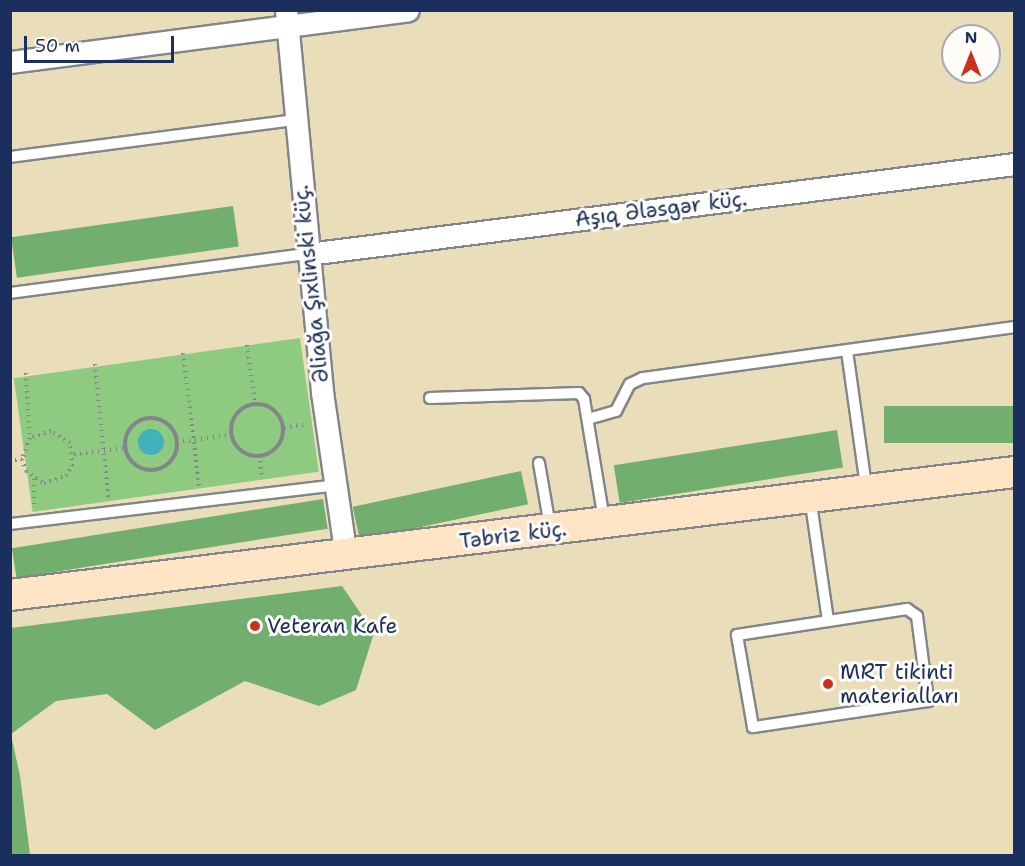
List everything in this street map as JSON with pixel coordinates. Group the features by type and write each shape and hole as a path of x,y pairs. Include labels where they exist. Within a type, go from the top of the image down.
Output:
{"main road":[{"name":"Təbriz küç.","path":"10,595 346,556 1014,472"}],"street":[{"path":"10,62 286,18 408,10"},
{"name":"Əliağa Şıxlinski küç.","path":"286,18 308,254 335,485 346,556"},
{"name":"Aşıq Ələsgər küç.","path":"308,254 1014,164"}],"lane":[{"path":"10,157 295,120"},
{"path":"10,293 308,254"},
{"path":"588,418 616,411 630,384 644,378 1014,327"},
{"path":"847,351 867,490"},
{"path":"430,398 569,390 579,393 584,399 588,418 604,523"},
{"path":"538,463 550,530"},
{"path":"10,524 335,485"},
{"path":"810,497 828,620"},
{"path":"913,611 917,616 928,700 753,727 737,635 828,620 913,611"}],"path":[{"path":"247,345 255,405"},
{"path":"183,353 199,486"},
{"path":"95,364 108,497"},
{"path":"22,459 30,438 26,373"},
{"path":"255,405 272,408 284,428 276,449 260,455 243,452 232,435 233,421 239,411 255,405"},
{"path":"154,418 173,431 177,442 169,463 159,469 137,466 125,448 133,426 154,418"},
{"path":"284,428 312,423"},
{"path":"30,438 39,432 62,435 74,454"},
{"path":"177,442 232,435"},
{"path":"74,454 125,448"},
{"path":"34,479 45,483 66,476 74,454"},
{"path":"260,455 262,479"},
{"path":"15,460 22,459"},
{"path":"22,459 34,479 34,506"}],"green space":[{"path":"233,206 239,247 17,278 11,237"},
{"path":"300,338 319,472 33,512 14,378"},
{"path":"884,406 1014,406 1014,443 884,443"},
{"path":"837,430 843,468 620,503 614,465"},
{"path":"521,471 528,504 360,540 353,507"},
{"path":"323,499 328,529 17,578 12,548"},
{"path":"342,586 374,633 356,690 319,706 245,681 155,730 107,694 56,701 11,734 11,628"},
{"path":"11,735 20,776 30,855 11,855"}],"water":[{"path":"151,429 160,433 164,442 160,451 151,455 142,451 138,442 142,433"}],"place":[{"name":"Veteran Kafe","path":"255,626"},
{"name":"MRT tikinti materialları","path":"828,684"}]}
